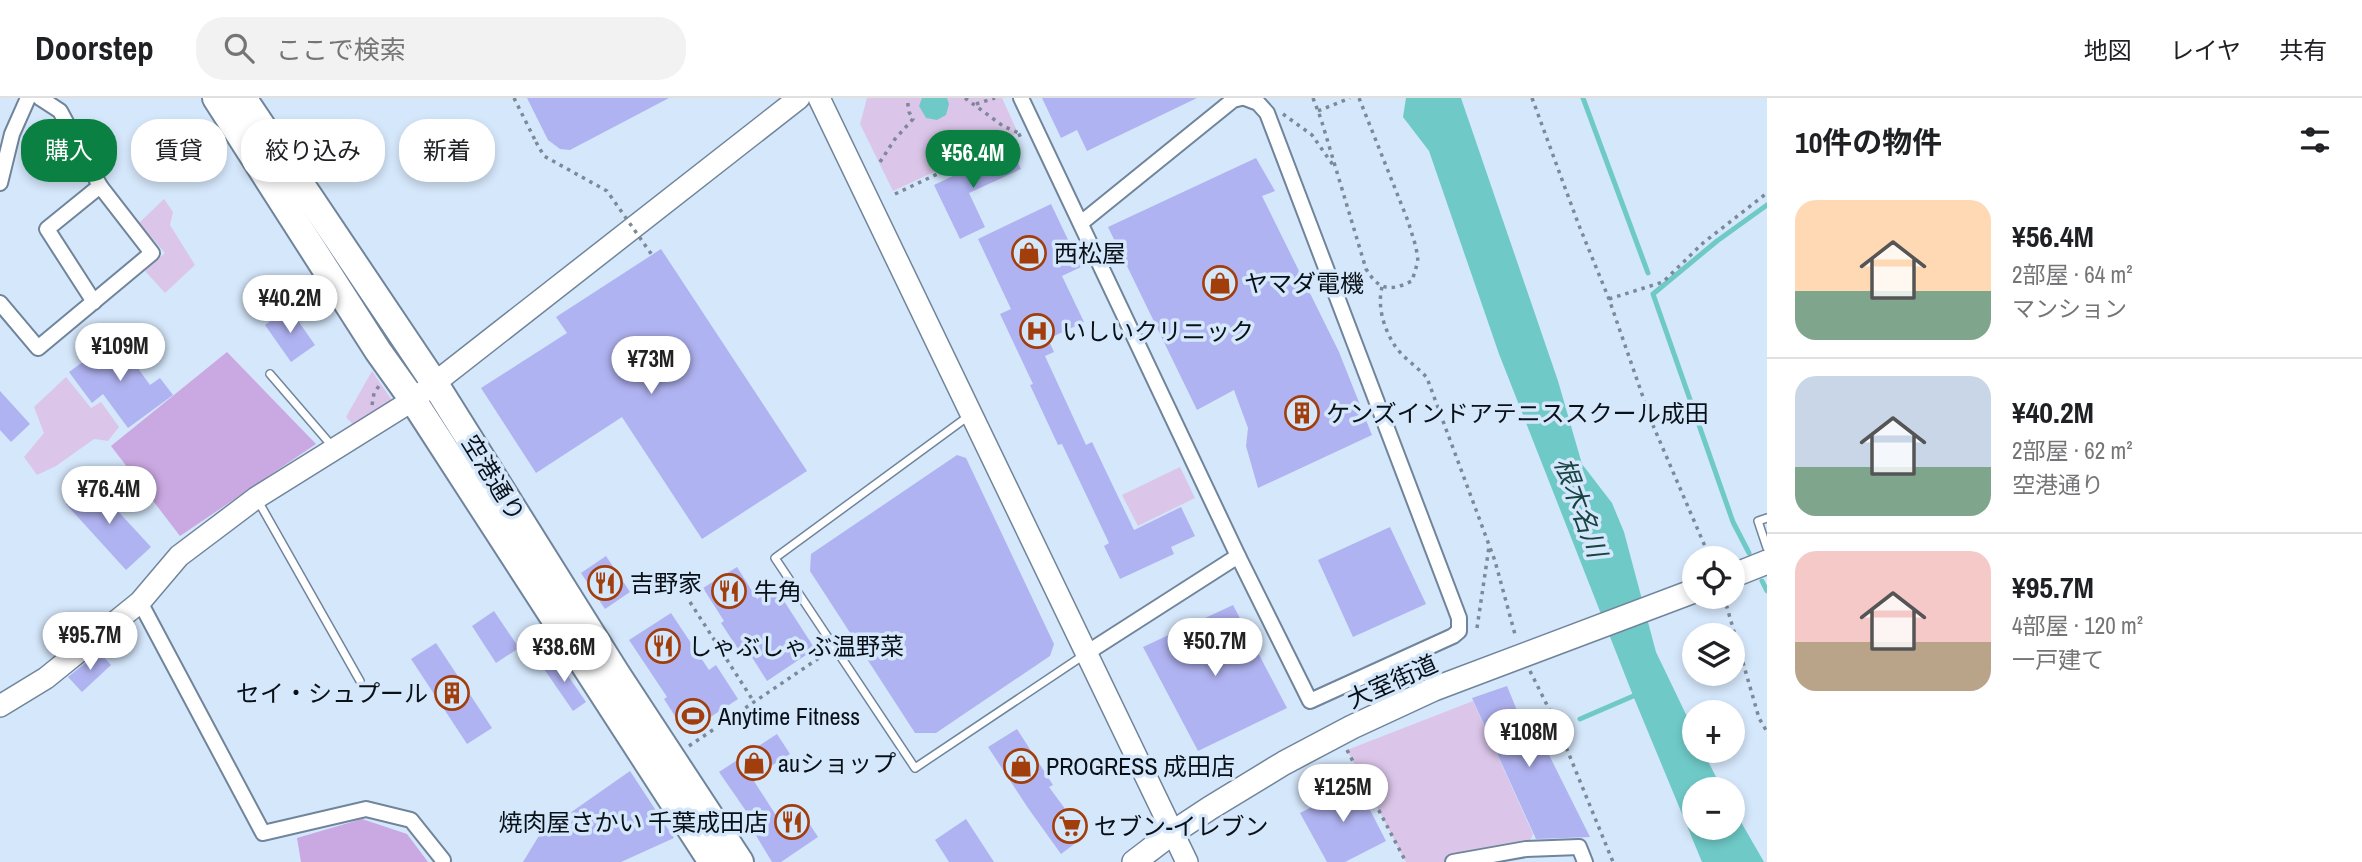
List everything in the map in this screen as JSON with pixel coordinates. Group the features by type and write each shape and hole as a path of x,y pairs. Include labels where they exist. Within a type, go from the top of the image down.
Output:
{"highway":[{"name":"空港通り","path":"216,98 378,352 413,400 712,862"},
{"name":"空港通り","path":"243,98 435,384 616,673 740,862"}],"main road":[{"path":"1745,571 1767,562"},
{"name":"大室街道","path":"1134,862 1172,832 1284,763 1352,727 1434,689 1682,596"}],"street":[{"path":"0,183 12,134 28,98"},
{"path":"0,303 38,348 152,253 100,186 60,111 40,98"},
{"path":"0,706 46,678 140,602 179,556 256,498 435,384 799,98"},
{"path":"819,98 1187,862"},
{"path":"1021,98 1238,556 1310,701 1459,631 1459,618 1267,113 1258,103 1243,98 1233,100 1082,223"},
{"path":"94,302 47,229 100,186"},
{"path":"1085,654 1238,556"},
{"path":"140,602 262,832 366,808 411,820 443,861"},
{"path":"1453,862 1526,849 1579,847 1585,862"}],"lane":[{"path":"270,374 334,450"},
{"path":"971,415 775,558 915,768 1085,654"},
{"path":"256,498 360,681"},
{"path":"1767,518 1758,521 1767,548"}],"path":[{"path":"514,98 544,156 607,191 652,255"},
{"path":"880,162 895,139 914,119 907,98 901,98"},
{"path":"895,194 1023,133 1003,126 965,98"},
{"path":"976,104 995,98"},
{"path":"1312,98 1366,269 1382,287 1402,286 1412,281 1418,261 1408,221 1359,98"},
{"path":"1318,111 1350,98"},
{"path":"1532,98 1609,299 1652,423 1705,546"},
{"path":"1283,114 1312,135 1336,170"},
{"path":"1609,299 1663,282 1703,243 1767,192"},
{"path":"1382,287 1382,318 1396,348 1427,378 1489,545 1522,656 1558,725 1613,862"},
{"path":"372,405 374,393 384,378"},
{"path":"1477,628 1489,545"},
{"path":"690,602 754,702"},
{"path":"1727,609 1759,718 1767,733"},
{"path":"685,749 827,653"},
{"path":"1346,748 1406,862"}],"shaded area":[{"path":"867,98 1002,98 1018,133 893,191 860,124"},
{"path":"164,199 173,212 170,225 195,265 165,293 145,271 165,253 139,223"},
{"path":"227,352 316,444 180,536 111,446"},
{"path":"372,371 393,402 355,427 346,417"},
{"path":"66,377 91,408 101,402 119,427 108,441 94,439 56,466 37,475 24,457 44,433 34,407"},
{"path":"1180,467 1195,498 1138,526 1122,495"},
{"path":"1473,701 1533,834 1526,849 1453,862 1406,862 1347,750"},
{"path":"362,819 407,834 428,862 301,862 297,838"}],"water":[{"path":"922,98 947,98 949,104 946,115 937,120 926,118 919,106"},
{"name":"根木名川","path":"1406,98 1461,98 1558,381 1582,464 1612,503 1624,532 1656,652 1682,706 1682,763 1709,763 1716,777 1682,777 1682,814 1499,354 1429,151 1403,117"},
{"path":"1745,829 1764,862 1702,862 1693,840 1745,840"}],"building":[{"path":"527,98 669,98 570,150 560,149 548,140"},
{"path":"1042,98 1197,98 1087,151 1077,130 1061,138"},
{"path":"1011,148 1021,169 969,193 985,227 960,239 934,185"},
{"name":"ヤマダ電機","path":"1256,158 1275,191 1262,196 1339,352 1372,435 1258,488 1246,446 1248,428 1234,390 1197,410 1108,227"},
{"path":"1051,204 1081,267 1062,276 1084,322 1048,339 1054,352 1045,356 1086,445 1092,442 1134,530 1181,507 1195,536 1171,547 1174,554 1120,579 1104,546 1109,543 1062,444 1058,445 1000,314 1011,309 978,239"},
{"path":"661,249 807,471 702,539 622,417 536,473 481,388 567,333 556,317"},
{"path":"289,308 315,345 291,362 265,325"},
{"path":"116,338 150,385 160,378 173,395 128,428 103,394 92,403 69,372"},
{"path":"0,391 30,424 11,442 0,430"},
{"path":"957,455 966,458 1054,644 1050,656 936,733 915,733 810,571 811,554"},
{"path":"91,482 151,547 126,570 66,504"},
{"path":"1390,527 1426,604 1353,637 1318,560"},
{"name":"吉野家","path":"606,556 630,592 605,609 581,573"},
{"path":"737,567 757,599 775,587 815,649 767,681 748,651 742,655 703,588"},
{"path":"1233,605 1287,708 1198,751 1143,647"},
{"path":"494,611 519,648 496,663 472,626"},
{"path":"671,613 709,670 716,665 738,699 686,733 664,699 667,697 629,640"},
{"name":"セイ・シュプール","path":"436,643 492,728 467,744 411,659"},
{"path":"99,652 111,665 82,692 68,677"},
{"path":"555,657 586,702 573,711 542,666"},
{"path":"1507,686 1523,725 1535,727 1590,837 1536,839 1472,698"},
{"path":"1017,729 1053,785 1049,787 1085,836 1061,854 988,747"},
{"path":"777,734 790,754 752,778 779,820 799,808 818,837 781,862 772,862 743,814 746,811 719,772"},
{"path":"630,771 674,838 621,862 523,862 540,834"},
{"path":"1352,775 1386,841 1345,862 1327,862 1300,813 1335,795 1330,786"},
{"path":"966,819 994,862 949,862 935,840"}],"waterway":[{"path":"1583,98 1648,273"},
{"path":"1749,553 1733,522 1653,294 1717,241 1767,205"},
{"path":"1762,581 1767,591"},
{"path":"1580,719 1638,694"}],"place":[{"name":"西松屋","path":"1029,253"},
{"name":"ヤマダ電機","path":"1220,283"},
{"name":"いしいクリニック","path":"1037,331"},
{"name":"ケンズインドアテニススクール成田","path":"1302,413"},
{"name":"吉野家","path":"605,583"},
{"name":"牛角","path":"729,591"},
{"name":"しゃぶしゃぶ温野菜","path":"663,646"},
{"name":"セイ・シュプール","path":"452,693"},
{"name":"Anytime Fitness","path":"693,716"},
{"name":"auショップ","path":"754,763"},
{"name":"PROGRESS 成田店","path":"1021,766"},
{"name":"焼肉屋さかい 千葉成田店","path":"792,822"},
{"name":"セブン-イレブン","path":"1070,826"}]}
